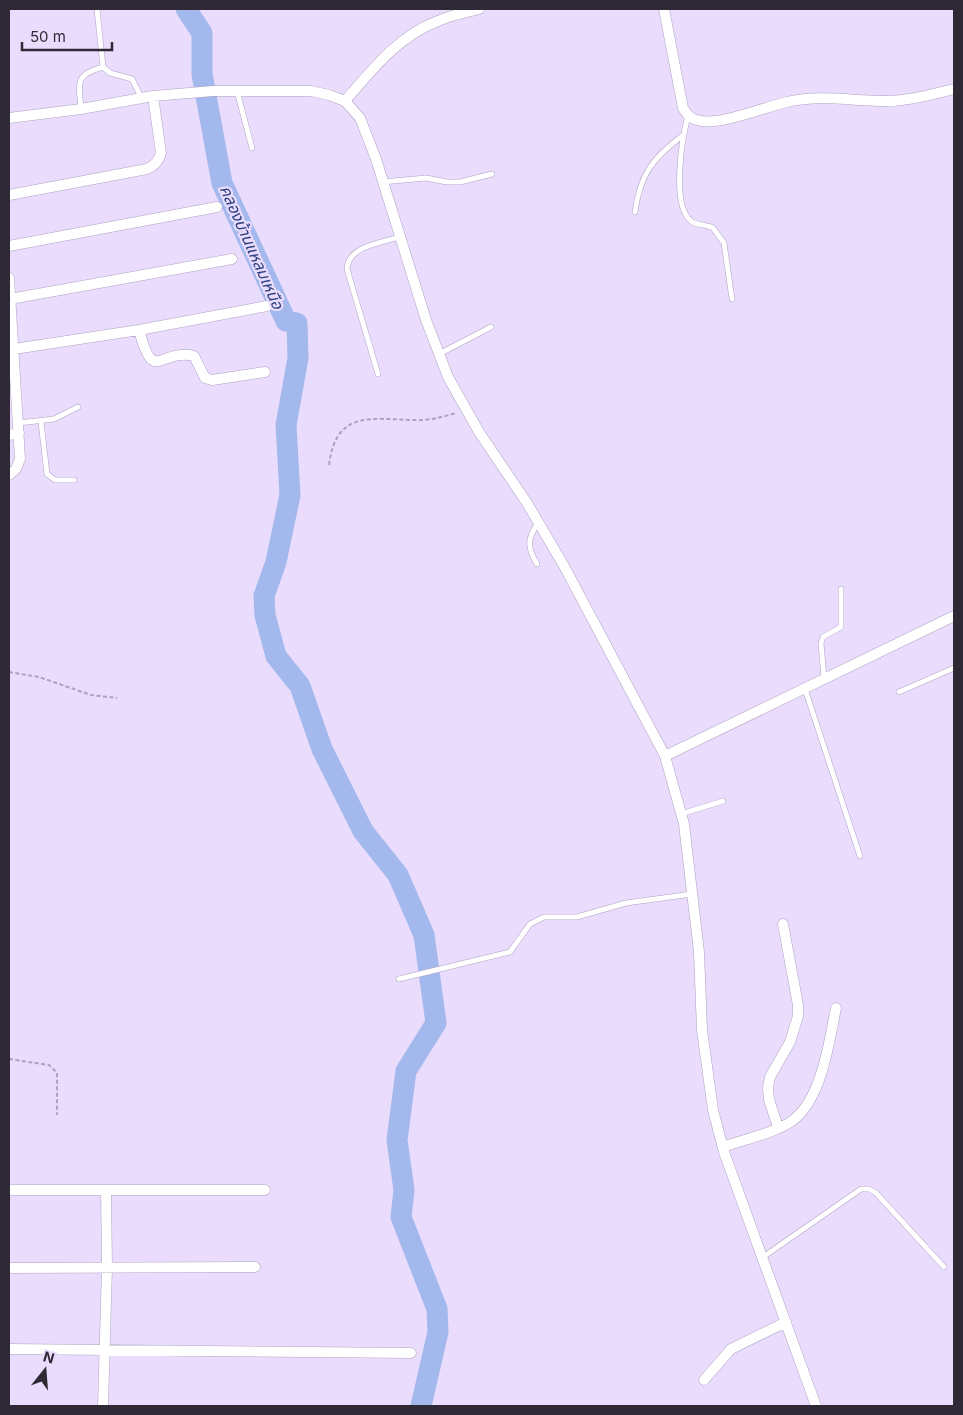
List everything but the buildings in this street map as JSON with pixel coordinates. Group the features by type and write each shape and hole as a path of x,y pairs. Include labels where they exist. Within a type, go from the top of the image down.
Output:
{"street":[{"path":"345,101 378,62 408,36 438,21 479,9"},
{"path":"664,9 683,108 688,116 698,121 712,121 788,102 819,97 879,101 909,100 954,88"},
{"path":"9,118 81,109 141,97 213,91 311,91 329,94 345,101 360,118 448,377 465,410 539,523 615,660 665,756 681,814 692,894 699,952 702,1030 712,1110 723,1147 816,1406"},
{"path":"9,195 147,169 154,166 161,153 153,96"},
{"path":"9,246 217,207"},
{"path":"10,298 232,259"},
{"path":"9,278 14,348 15,431 20,458 16,469 9,475"},
{"path":"14,348 139,330 267,306"},
{"path":"139,330 146,355 149,359 157,361 188,355 194,356 205,378 212,380 265,372"},
{"path":"665,756 954,616"},
{"path":"778,1127 769,1100 770,1077 790,1042 798,1016 798,1005 783,924"},
{"path":"723,1147 792,1121 805,1105 818,1082 836,1008"},
{"path":"9,1190 266,1190"},
{"path":"103,1406 107,1268 106,1190"},
{"path":"9,1268 255,1267"},
{"path":"704,1380 731,1349 786,1322"},
{"path":"9,1350 411,1353"}],"lane":[{"path":"97,9 103,67 110,73 132,79 141,97"},
{"path":"81,109 79,83 81,76 103,67"},
{"path":"238,91 252,148"},
{"path":"688,116 682,136 679,176 680,193 687,218 692,223 713,228 720,234 724,243 732,299"},
{"path":"635,212 638,194 651,163 682,136"},
{"path":"382,182 426,178 447,182 460,182 492,174"},
{"path":"378,374 347,269 348,261 354,253 399,237"},
{"path":"439,354 491,328"},
{"path":"15,431 64,416 78,407"},
{"path":"41,422 47,474 55,480 74,480"},
{"path":"537,564 528,544 530,535 539,523"},
{"path":"824,680 821,643 823,637 841,627 841,589"},
{"path":"899,692 954,668"},
{"path":"805,689 860,856"},
{"path":"681,814 723,801"},
{"path":"399,979 510,952 530,924 544,917 577,917 626,903 692,894"},
{"path":"763,1257 861,1189 869,1189 876,1193 944,1266"}],"path":[{"path":"329,465 331,448 338,433 349,424 385,418 426,420 465,410"},
{"path":"9,672 39,677 91,695 117,698"},
{"path":"9,1058 49,1066 57,1073 57,1115"}],"waterway":[{"name":"คลองบ้านแหลมเหนือ","path":"186,9 202,33 202,74 222,183 286,321 297,323 298,358 286,425 290,495 276,562 264,596 265,615 276,656 300,686 322,749 363,831 398,875 424,935 436,1023 406,1071 397,1140 404,1190 401,1217 437,1309 438,1332 421,1406"}]}
